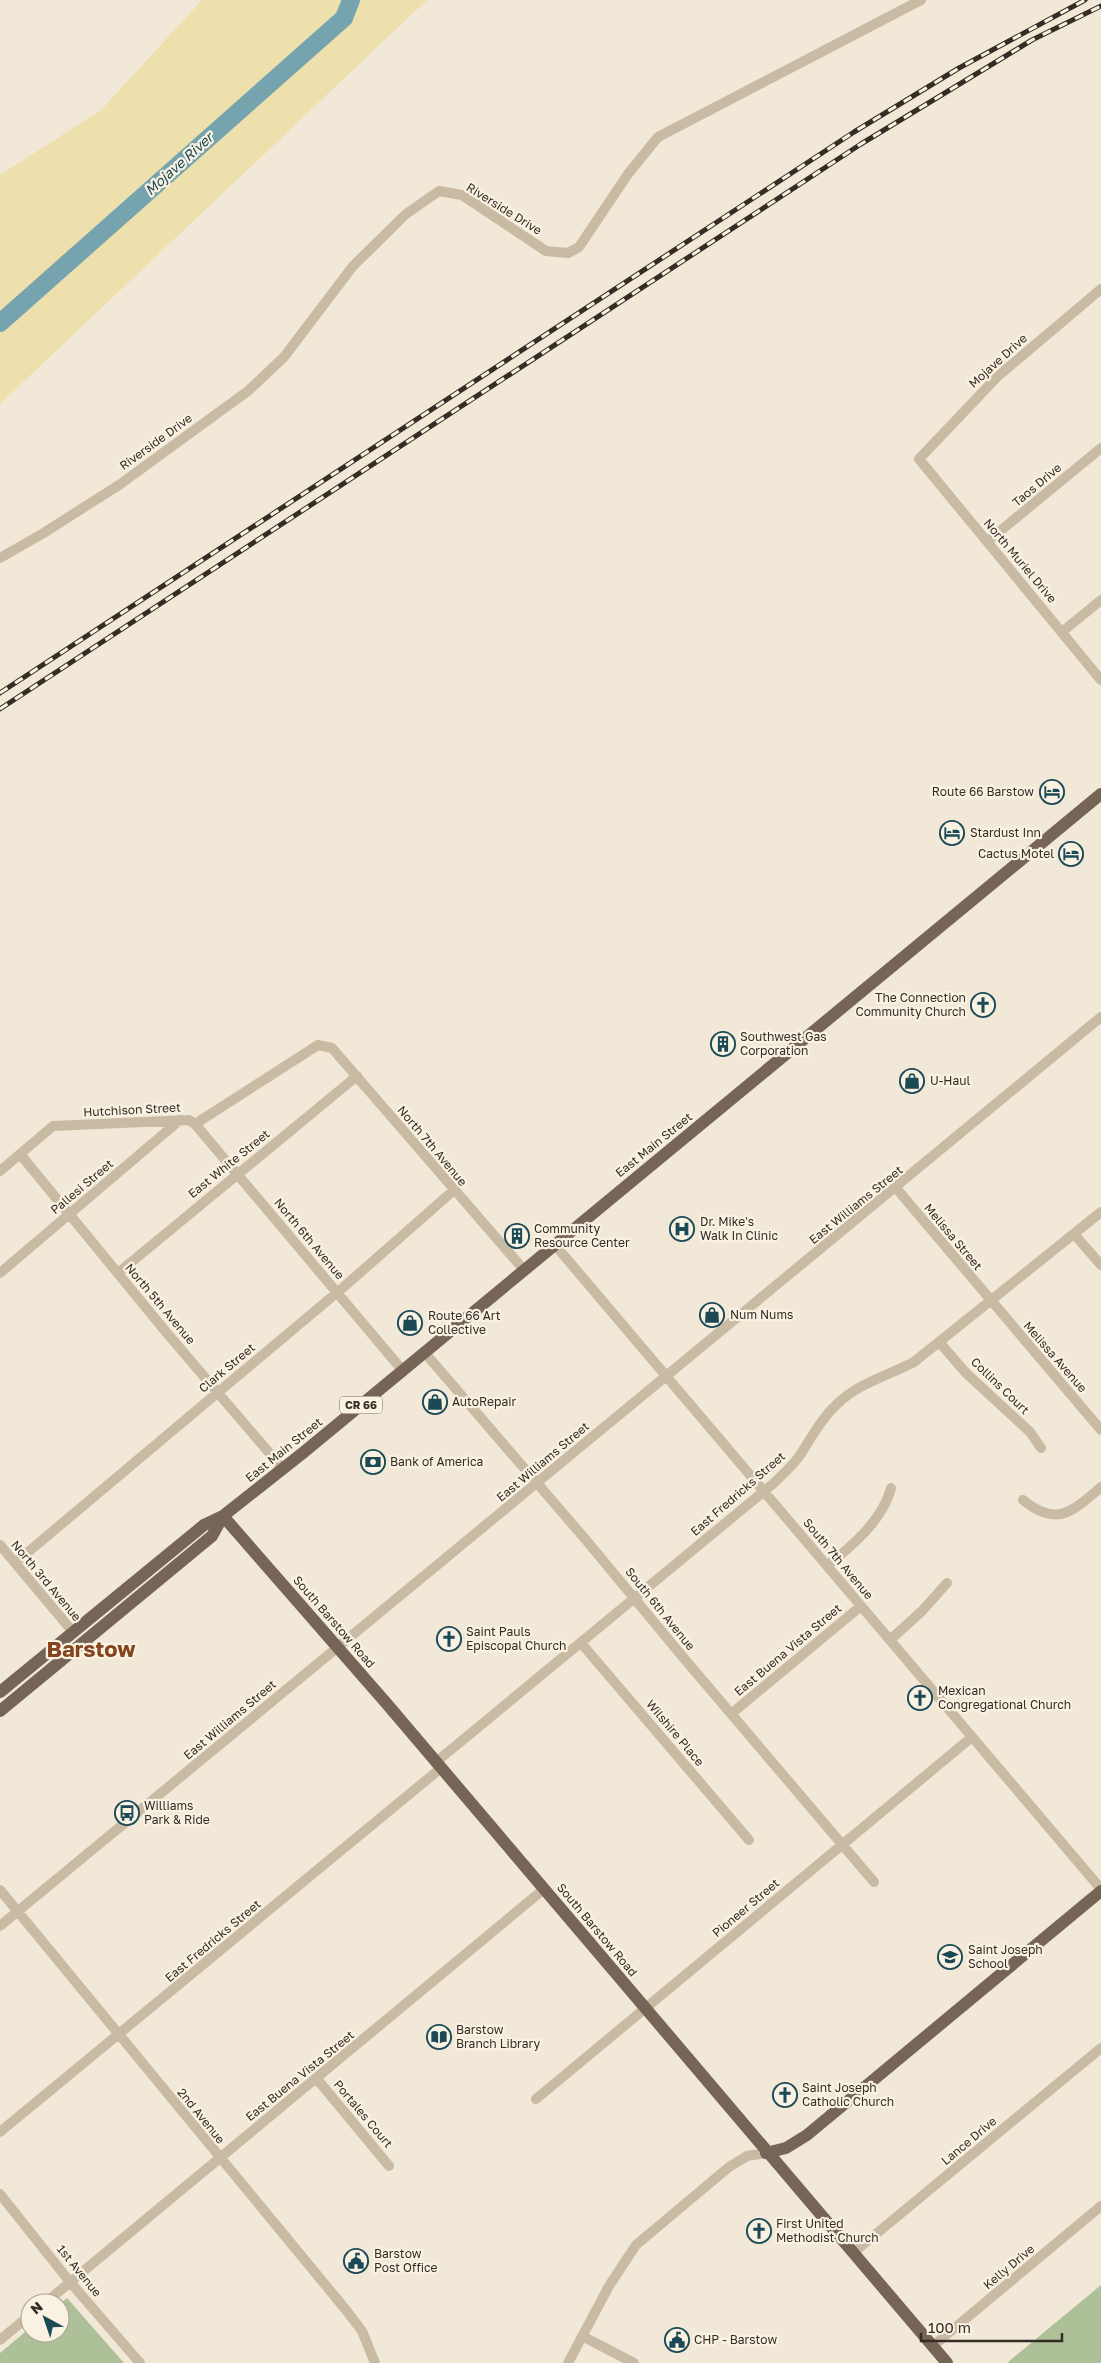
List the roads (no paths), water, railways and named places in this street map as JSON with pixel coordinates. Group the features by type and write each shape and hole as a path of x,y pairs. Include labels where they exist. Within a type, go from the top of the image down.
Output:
{"main road":[{"name":"East Main Street","path":"0,1692 204,1524 223,1516 283,1469 1101,794"},
{"name":"East Main Street","path":"0,1711 212,1536 223,1516"},
{"name":"South Barstow Road","path":"223,1516 338,1647 947,2363"},
{"path":"766,2152 786,2148 808,2135 1101,1890"}],"street":[{"name":"Riverside Drive","path":"0,558 42,534 119,484 248,391 284,357 353,266 406,214 439,191 462,195 546,251 568,253 579,247 628,174 658,137 921,0"},
{"name":"Mojave Drive","path":"919,459 997,377 1101,289"},
{"name":"Taos Drive","path":"988,542 1101,448"},
{"name":"North Muriel Drive","path":"919,459 1101,680"},
{"path":"1063,632 1101,600"},
{"name":"East Williams Street","path":"0,1926 1101,1017"},
{"name":"North 7th Avenue","path":"318,1045 332,1048 524,1270"},
{"name":"Hutchison Street","path":"0,1171 53,1126 180,1120 189,1120 195,1124 318,1045"},
{"name":"East White Street","path":"118,1273 356,1076"},
{"name":"Pallesi Street","path":"0,1273 68,1213 180,1120"},
{"name":"North 6th Avenue","path":"195,1124 403,1370"},
{"name":"North 5th Avenue","path":"20,1154 283,1469"},
{"name":"Melissa Street","path":"896,1188 991,1301"},
{"name":"Clark Street","path":"15,1563 337,1292 454,1190"},
{"name":"East Fredricks Street","path":"0,2132 120,2034 581,1643 764,1491 798,1458 818,1425 848,1394 861,1386 892,1374 914,1362 1101,1212"},
{"path":"1074,1234 1101,1265"},
{"name":"South 7th Avenue","path":"554,1245 1101,1890"},
{"name":"Melissa Avenue","path":"991,1301 1101,1430"},
{"name":"Collins Court","path":"940,1343 966,1373 1030,1432 1041,1448"},
{"name":"South 6th Avenue","path":"424,1353 636,1598 731,1714 874,1882"},
{"path":"828,1566 865,1532 888,1498 891,1488"},
{"path":"1024,1500 1038,1512 1050,1515 1063,1514 1080,1505 1101,1488"},
{"name":"North 3rd Avenue","path":"0,1545 73,1632"},
{"path":"890,1640 922,1611 947,1583"},
{"name":"East Buena Vista Street","path":"731,1714 860,1606"},
{"name":"Wilshire Place","path":"581,1643 749,1840"},
{"name":"Pioneer Street","path":"536,2099 972,1737"},
{"name":"East Buena Vista Street","path":"57,2293 544,1889"},
{"name":"2nd Avenue","path":"0,1890 346,2310 362,2332 375,2363"},
{"name":"Lance Drive","path":"853,2253 1101,2048"},
{"name":"Portales Court","path":"317,2079 390,2166"},
{"path":"568,2363 617,2272 646,2235 729,2167 747,2156 766,2152"},
{"name":"1st Avenue","path":"0,2194 70,2282 140,2363"},
{"name":"Kelly Drive","path":"933,2346 1101,2206"},
{"path":"0,2340 20,2323"},
{"path":"582,2336 634,2363"}],"waterway":[{"name":"Mojave River","path":"0,323 344,18 351,0"}],"railway":[{"path":"0,693 854,132 959,68 1085,0"},
{"path":"0,709 861,144 1032,40 1101,6"}],"place":[{"name":"Route 66 Barstow","path":"1052,792"},
{"name":"Stardust Inn","path":"952,833"},
{"name":"Cactus Motel","path":"1071,854"},
{"name":"The Connection Community Church","path":"983,1005"},
{"name":"Southwest Gas Corporation","path":"723,1044"},
{"name":"U-Haul","path":"912,1081"},
{"name":"Dr. Mike's Walk In Clinic","path":"682,1229"},
{"name":"Community Resource Center","path":"517,1236"},
{"name":"Num Nums","path":"712,1315"},
{"name":"Route 66 Art Collective","path":"410,1323"},
{"name":"AutoRepair","path":"435,1402"},
{"name":"Bank of America","path":"373,1462"},
{"name":"Saint Pauls Episcopal Church","path":"449,1639"},
{"name":"Mexican Congregational Church","path":"920,1698"},
{"name":"Williams Park & Ride","path":"127,1813"},
{"name":"Saint Joseph School","path":"950,1957"},
{"name":"Barstow Branch Library","path":"439,2037"},
{"name":"Saint Joseph Catholic Church","path":"785,2095"},
{"name":"First United Methodist Church","path":"759,2231"},
{"name":"Barstow Post Office","path":"356,2261"},
{"name":"CHP - Barstow","path":"677,2340"}],"district":[{"name":"Barstow","path":"91,1649"}]}
